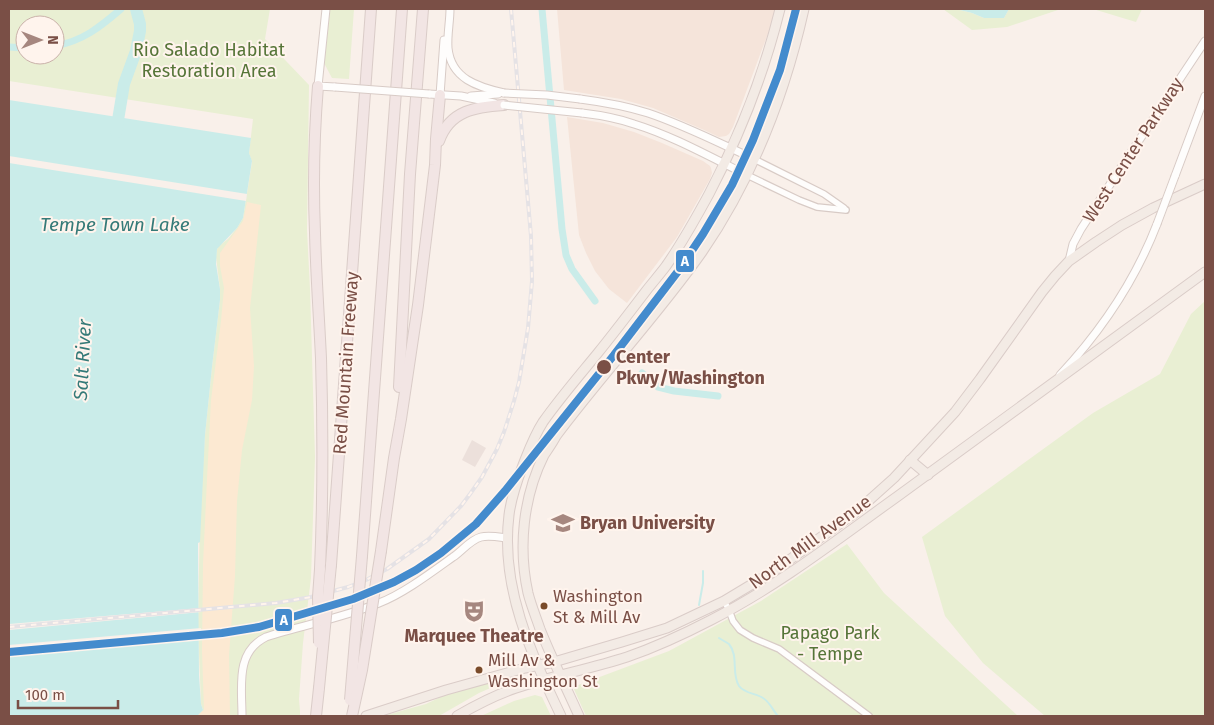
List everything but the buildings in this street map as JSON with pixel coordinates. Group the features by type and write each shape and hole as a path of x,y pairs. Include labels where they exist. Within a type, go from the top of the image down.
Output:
{"highway":[{"name":"Red Mountain Freeway","path":"316,716 331,566 371,9"},
{"name":"Red Mountain Freeway","path":"350,716 402,9"},
{"path":"394,458 401,361 411,158 423,9"},
{"path":"318,86 314,194 323,430 323,487 318,597 319,688"},
{"path":"435,164 440,95"},
{"path":"350,716 362,670 381,551 418,305 439,140 443,131 452,120 462,113 474,109 504,105"}],"main road":[{"path":"561,716 523,630 514,599 507,538 514,490 535,436 542,424 666,266 694,221 724,164 746,115 763,70 780,9"},
{"path":"579,716 554,662 528,594 524,563 525,522 529,500 539,468 544,455 563,426 703,251 726,212 747,175 770,122 786,78 804,9"},
{"name":"North Mill Avenue","path":"366,716 446,690 554,662 667,628 724,601 780,567 856,512 894,478 955,412 1042,292 1070,262 1122,225 1205,184"},
{"name":"North Mill Avenue","path":"457,716 470,708 516,688 651,648 676,638 729,610 771,585 928,475 1205,272"},
{"path":"910,460 928,475"}],"street":[{"path":"326,9 318,86 461,96 504,93 580,98 607,103 648,113 685,127 824,194 846,210 817,207 799,200 672,138 633,123 582,113 504,105 461,96"},
{"path":"440,95 448,9"},
{"path":"448,9 448,48 451,59 457,69 464,78 474,84 504,93"},
{"name":"West Center Parkway","path":"1070,262 1072,248 1081,229 1205,41"},
{"name":"West Center Parkway","path":"1048,388 1090,341 1114,308 1139,266 1157,224 1205,96"},
{"path":"242,716 244,661 250,650 260,640 274,634 379,603 393,597 415,583 474,540 483,537 507,538"},
{"path":"724,601 733,621 740,630 779,649 869,716"}],"shaded area":[{"path":"557,9 775,9 773,20 733,127 729,134 719,137 653,108 621,99 564,90"},
{"path":"567,117 603,123 634,132 703,161 711,168 710,179 677,237 627,303 609,289 595,271 579,235"},
{"path":"472,440 486,448 475,467 462,460"}],"green space":[{"name":"Rio Salado Habitat Restoration Area","path":"9,9 270,9 265,39 309,85 307,230 315,457 311,578 303,643 299,699 300,716 197,716 203,710 201,704 198,627 200,512 205,435 220,300 216,257 219,246 228,239 243,218 252,162 249,153 253,119 9,81"},
{"path":"330,9 354,9 349,79 332,78 324,63"},
{"path":"943,9 959,9 984,18 1004,18 1009,9 1061,9 1007,27 972,30"},
{"path":"1093,9 1142,9 1136,22"},
{"path":"1205,301 1205,716 1045,716 983,663 945,616 922,537 1093,413 1160,374 1191,314"},
{"name":"Papago Park - Tempe","path":"847,544 884,593 1018,716 586,716 573,687 669,651 761,601"},
{"path":"518,675 479,693 439,716 383,716 426,704 447,694"},
{"path":"535,695 542,697 551,716 481,716 514,701"}],"sand":[{"path":"247,202 261,205 250,308 254,366 252,400 242,450 237,501 235,576 229,655 230,716 197,716 204,710 202,651 203,564 211,400 224,288 220,253 243,221"}],"water":[{"path":"959,9 1009,9 1004,18 984,18"},
{"name":"Tempe Town Lake","path":"9,100 251,138 249,153 252,161 243,218 237,228 217,249 216,264 220,300 205,435 200,542 198,543 199,675 203,710 197,716 9,716"}],"pier":[{"path":"9,156 247,194 246,201 9,163"},
{"path":"201,608 201,612 9,630 9,624"},
{"path":"201,628 201,637 9,654 9,645"}],"waterway":[{"path":"65,44 83,37 106,22 121,9"},
{"name":"Salt River","path":"116,132 124,84 136,51 140,31 136,9"},
{"path":"542,9 566,255 572,269 595,301"},
{"path":"9,47 15,47"},
{"path":"642,373 658,387 674,391 718,396"},
{"path":"699,605 703,571"},
{"path":"719,638 729,644 732,649 735,676 739,686 744,691 760,696 770,704 778,716"}],"railway":[{"path":"9,627 276,603 311,597 348,587 387,569 429,539 461,506 482,477 504,432 519,382 528,328 532,281 531,236 511,9"}],"transit line":[{"name":"A","path":"9,652 222,633 259,627 353,599 394,582 441,553 476,524 505,491 614,355 679,270 703,234 732,185 753,140 780,70 796,9"}],"place":[{"name":"Center Pkwy/Washington","path":"604,367"},
{"name":"Bryan University","path":"563,523"},
{"name":"Washington St & Mill Av","path":"544,606"},
{"name":"Marquee Theatre","path":"474,611"},
{"name":"Mill Av & Washington St","path":"479,670"}]}
